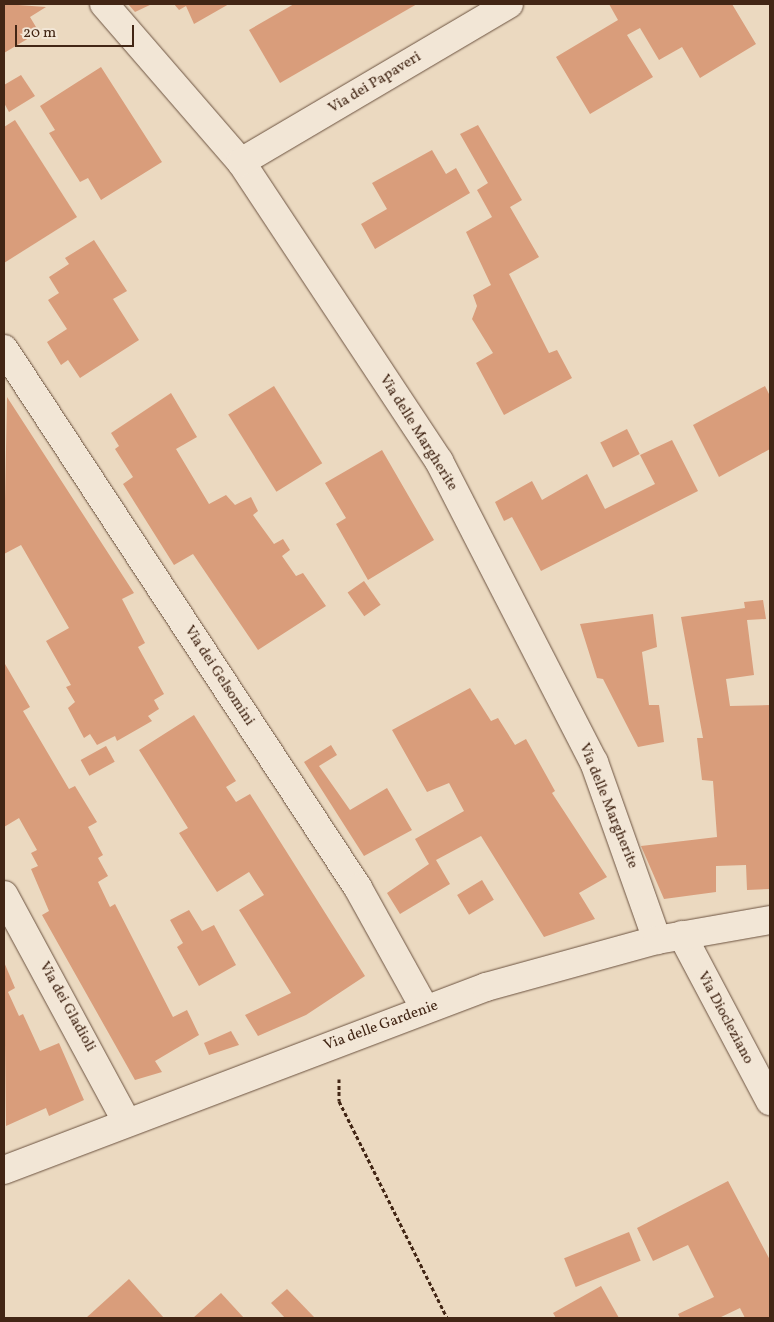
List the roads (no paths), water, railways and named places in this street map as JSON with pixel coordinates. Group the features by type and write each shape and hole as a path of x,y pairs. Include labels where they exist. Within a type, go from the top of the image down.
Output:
{"street":[{"name":"Via delle Margherite","path":"104,4 241,162 439,461 594,762 669,938"},
{"name":"Via dei Papaveri","path":"241,162 509,4"},
{"name":"Via dei Gelsomini","path":"4,349 358,888 425,1009"},
{"name":"Via dei Gladioli","path":"4,894 126,1121"},
{"name":"Via delle Gardenie","path":"4,1170 126,1121 486,987 669,938 770,920"},
{"name":"Via Diocleziano","path":"669,938 770,1101"}]}
